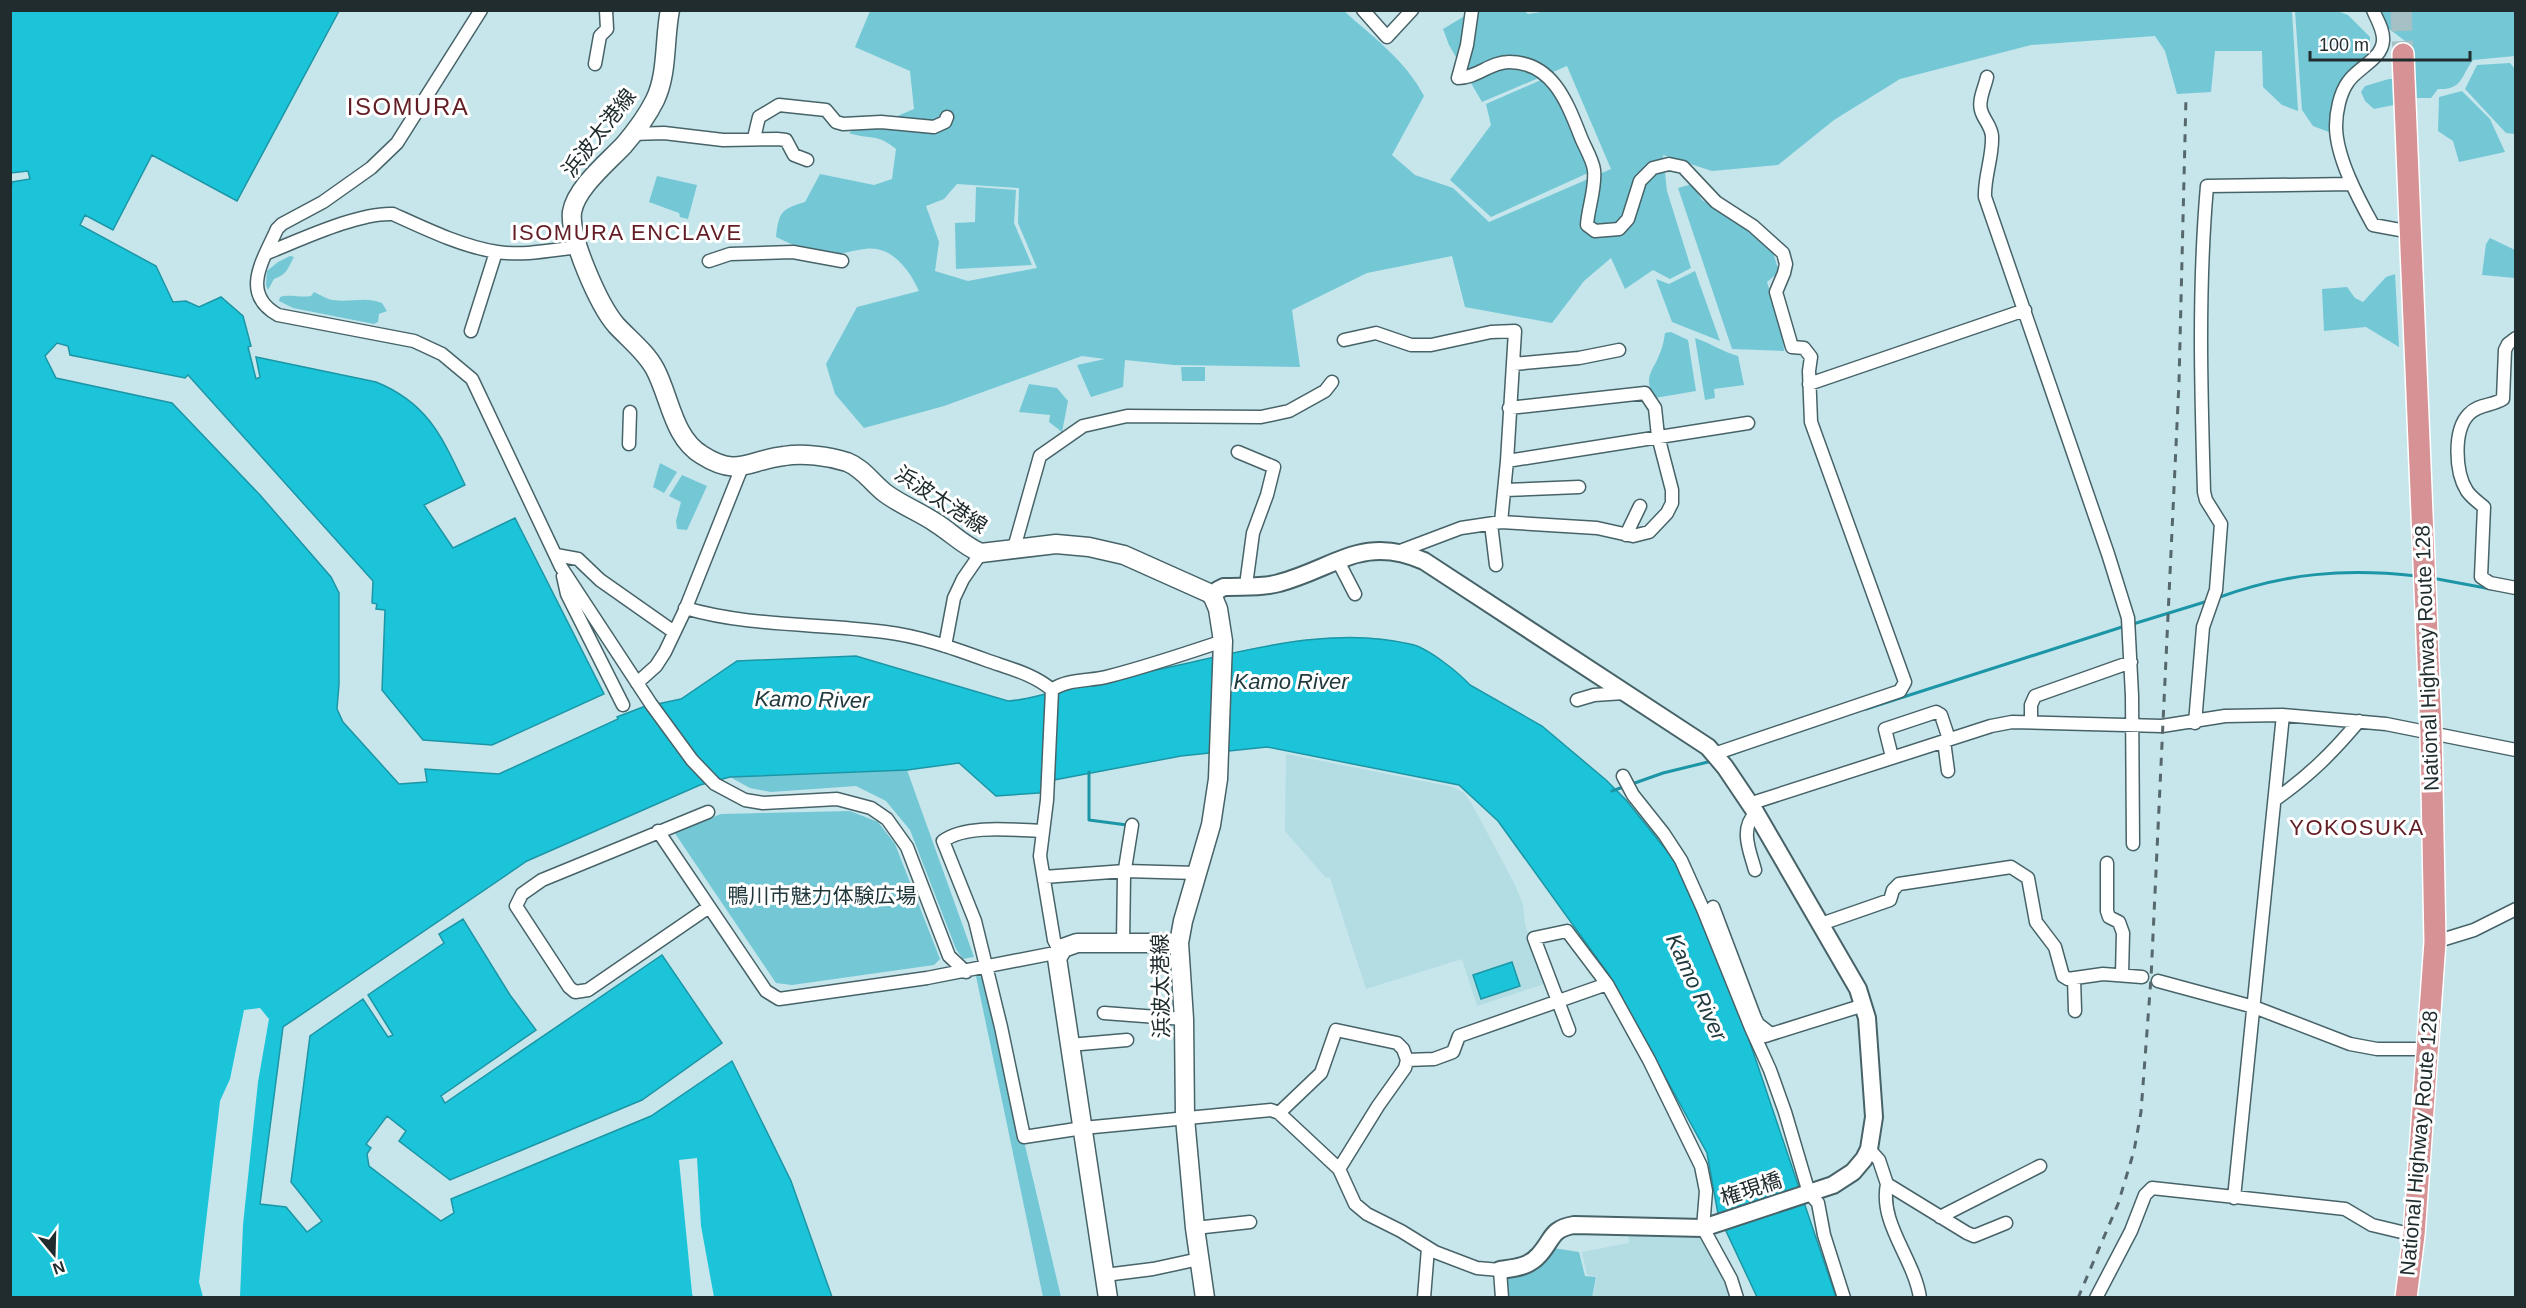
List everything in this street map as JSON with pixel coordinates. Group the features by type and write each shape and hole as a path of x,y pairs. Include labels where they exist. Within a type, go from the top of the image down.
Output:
{"highway":[{"name":"National Highway Route 128","path":"2403,54 2431,732 2435,942 2414,1235 2406,1298"}],"main road":[{"name":"浜波太港線","path":"670,10 660,86 646,116 579,195 572,217 579,247 599,300 616,325 649,359 686,441 695,451 713,462 730,468 785,456 810,456 846,462 857,467 893,499 936,523 981,553 1056,544 1089,547 1124,555 1203,590 1213,597 1220,614 1223,644 1221,756 1211,825 1182,921 1179,944 1184,1019 1185,1118 1198,1259 1205,1298"},
{"path":"1108,1298 1058,968 1060,952 1077,943 1179,944"}],"street":[{"path":"481,10 397,143 371,168 323,202 277,229 260,270 256,289 259,299 266,308 278,315 414,341 442,354 471,379 558,561 651,704 692,760 715,784 745,800 763,803 825,799 853,802 871,808 887,819 907,847 949,956 966,972"},
{"path":"595,64 600,36 607,29 606,10"},
{"path":"1364,10 1387,38 1412,10"},
{"path":"1472,10 1467,45 1458,78 1468,78 1492,65 1509,62 1527,64 1544,72 1554,83 1569,106 1594,170 1587,225 1595,231 1619,229 1628,219 1640,181 1653,168 1669,164 1683,167 1716,202 1753,226 1783,253 1786,264 1776,292 1792,347 1803,348 1811,357 1810,422 1905,682 1900,691 1714,754"},
{"path":"2373,10 2382,31 2383,44 2380,51 2349,80 2340,100 2336,125 2351,184 2373,225 2411,232"},
{"path":"1987,77 1980,103 1980,111 1991,128 1992,135 1991,163 1985,197 2108,554 2129,625 2133,844"},
{"path":"754,138 759,117 779,105 826,110 836,122 843,124 881,122 934,127 945,122 946,117"},
{"path":"632,134 664,133 723,140 754,138 786,140 794,155 807,160"},
{"path":"2195,723 2203,627 2216,590 2221,524 2206,500 2204,492 2201,401 2201,254 2207,186 2351,184"},
{"path":"267,253 336,226 383,213 393,214 467,245 496,252 536,252 579,247"},
{"path":"471,332 496,252"},
{"path":"709,261 730,254 793,252 842,261"},
{"path":"1809,384 2025,310"},
{"path":"1344,340 1376,333 1411,345 1431,345 1503,330 1515,331 1509,408 1508,461 1505,490 1496,523 1496,565"},
{"path":"2516,338 2508,344 2505,350 2503,399 2480,406 2468,415 2457,440 2463,483 2467,492 2484,507 2481,577 2485,581 2516,588"},
{"path":"1514,364 1579,358 1619,350"},
{"path":"1014,548 1035,467 1040,456 1083,426 1127,416 1261,417 1288,411 1325,391 1332,382"},
{"path":"1213,597 1220,588 1281,583 1368,550 1400,551 1461,528 1496,523 1597,528 1633,536 1649,532 1667,513 1672,503 1672,490 1658,436 1655,408 1645,393 1509,408"},
{"path":"629,444 630,412"},
{"path":"1508,461 1748,423"},
{"path":"1238,452 1274,467 1268,495 1253,533 1246,585"},
{"path":"637,683 656,666 674,632 742,467"},
{"path":"1505,490 1579,487"},
{"path":"1626,535 1640,506"},
{"path":"1400,551 1434,567 1697,740 1725,767 1753,809 1821,924 1858,989 1864,1005 1874,1117 1869,1149 1879,1160 1887,1184 1884,1200 1889,1218 1923,1297"},
{"path":"945,646 954,598 963,579 981,553"},
{"path":"558,561 578,558 600,580 674,632"},
{"path":"558,561 567,594 623,705"},
{"path":"1338,561 1355,594"},
{"path":"685,608 745,621 886,632 945,646 1017,670 1052,690"},
{"path":"1052,690 1060,685 1104,677 1223,644"},
{"path":"2031,721 2031,705 2035,696 2131,662"},
{"path":"658,831 766,991 779,999 966,972 1060,952 1054,940 1040,856 1047,800 1052,690"},
{"path":"1577,700 1594,695 1624,693"},
{"path":"1892,757 1885,729 1936,712 1941,715 1946,740 1947,771"},
{"path":"1755,870 1746,836 1753,809 1892,757 1990,726 2031,721 2162,726 2195,723 2225,716 2283,715 2360,721 2431,732 2516,750"},
{"path":"2234,1198 2283,715"},
{"path":"2276,799 2310,775 2360,721"},
{"path":"1623,776 1633,795 1681,860 1703,909 1785,1112 1807,1194 1818,1203 1824,1235 1844,1298"},
{"path":"708,812 543,880 522,894 516,906 575,992 588,990 709,907"},
{"path":"1123,943 1125,872 1132,825"},
{"path":"1043,831 1000,830 954,833 943,841 975,921 1024,1137 1083,1128 1271,1110 1279,1113 1339,1169 1355,1204 1368,1214 1428,1248 1477,1268 1500,1270 1530,1263 1540,1255 1553,1235 1562,1227 1574,1225 1707,1227"},
{"path":"2107,863 2107,912 2109,917 2119,922 2123,933 2122,975"},
{"path":"1821,924 1890,900 1893,890 1899,884 2011,867 2028,878 2036,922 2055,946 2063,976 2074,978 2103,974 2142,977"},
{"path":"1044,877 1125,872 1197,873"},
{"path":"1713,907 1755,1018 1758,1024 1771,1034"},
{"path":"2435,942 2474,930 2516,909"},
{"path":"1569,1030 1534,938 1567,932 1607,984 1649,1060 1701,1166 1706,1191 1707,1227 1737,1298"},
{"path":"2074,978 2075,1011"},
{"path":"2158,981 2254,1007 2350,1044 2377,1049 2426,1049"},
{"path":"1407,1060 1434,1059 1453,1052 1460,1036 1607,984"},
{"path":"1755,1038 1864,1005"},
{"path":"1104,1013 1184,1019"},
{"path":"1279,1113 1321,1073 1336,1030 1397,1043 1403,1049 1407,1060 1405,1068 1378,1106 1339,1169"},
{"path":"1069,1045 1127,1040"},
{"name":"権現橋","path":"1707,1227 1807,1194 1843,1179 1864,1159 1869,1149"},
{"path":"1940,1217 2040,1166"},
{"path":"1887,1184 1974,1236 2006,1223"},
{"path":"2096,1298 2131,1232 2145,1195 2152,1188 2345,1209 2372,1225 2414,1235"},
{"path":"1195,1228 1250,1222"},
{"path":"1424,1298 1428,1248"},
{"path":"1105,1275 1153,1269 1198,1259"},
{"path":"1500,1270 1502,1298"}],"shaded area":[{"path":"1286,754 1453,787 1464,793 1514,883 1523,904 1525,925 1547,983 1477,1006 1462,959 1366,989 1330,878 1325,877 1285,831"},
{"path":"1628,1232 1700,1234 1725,1282 1730,1297 1593,1297 1597,1276 1587,1275 1582,1252 1629,1243"}],"green space":[{"path":"1554,10 2292,11 2298,111 2282,105 2263,87 2262,51 2215,51 2211,92 2177,94 2165,51 2155,36 2031,45 1900,79 1834,120 1778,165 1712,171 1663,155 1667,191 1691,268 1670,279 1653,270 1625,289 1611,258 1584,281 1552,323 1465,307 1452,256 1367,273 1292,310 1300,367 1174,365 1125,360 1123,387 1091,397 1077,365 1105,359 1082,356 944,406 864,428 835,394 826,364 857,307 919,291 898,260 883,251 865,249 825,254 803,249 776,237 780,217 791,207 805,202 820,174 874,185 892,179 896,149 884,141 849,133 854,129 869,128 914,109 910,71 855,47 870,11 1344,11 1398,61 1417,83 1424,96 1392,155 1415,175 1453,188 1489,222 1611,169 1567,66 1482,102 1449,45 1443,29 1473,11 1524,11 1528,14","holes":["957,184 1019,188 1018,223 1037,268 968,281 935,271 939,242 926,206 944,199"]},
{"path":"2295,11 2337,11 2348,15 2370,37 2370,54 2344,78 2329,132 2313,126 2302,110"},
{"path":"2381,11 2515,11 2515,56 2473,60 2457,85 2438,89 2431,98 2415,98 2408,57 2409,44 2384,25"},
{"path":"2510,63 2515,69 2515,134 2506,133 2465,89 2477,65"},
{"path":"2395,79 2394,105 2374,109 2365,101 2361,92 2365,86"},
{"path":"1541,80 1556,95 1587,161 1588,173 1491,217 1450,180 1491,125 1486,104"},
{"path":"2462,91 2490,119 2505,152 2459,162 2453,141 2438,131 2439,97"},
{"path":"657,176 697,185 688,219 680,217 679,213 649,202"},
{"path":"1692,184 1702,200 1748,229 1773,252 1779,272 1767,282 1783,334 1784,351 1732,349 1678,188"},
{"path":"976,187 1016,190 1014,223 1032,265 956,269 955,223 975,222"},
{"path":"2490,238 2515,250 2515,278 2482,275 2486,244"},
{"path":"290,256 294,257 288,268 274,279 268,290 267,271"},
{"path":"1695,271 1720,341 1672,322 1656,279 1669,284"},
{"path":"2395,274 2399,347 2366,327 2324,331 2322,289 2347,287 2355,298 2363,302 2386,277"},
{"path":"314,292 333,300 376,301 382,303 387,311 379,314 378,322 374,324 293,308 279,301 280,297 311,296"},
{"path":"1671,332 1688,340 1696,391 1655,398 1649,385 1650,375 1661,350 1665,333"},
{"path":"1695,338 1738,356 1744,385 1714,389 1715,398 1705,400"},
{"path":"1181,367 1205,367 1205,381 1182,381"},
{"path":"1029,384 1057,388 1068,401 1062,432 1049,422 1050,415 1019,412"},
{"path":"660,463 677,472 664,493 653,487"},
{"path":"682,475 707,486 687,530 677,529 676,521 681,502 669,496"},
{"path":"907,770 974,957 963,959 956,949 910,830 886,801 856,786 771,792 750,788 730,777"},
{"name":"鴨川市魅力体験広場","path":"850,811 878,822 895,844 940,959 934,965 792,985 776,983 674,832 721,814"},
{"path":"976,976 985,977 1061,1297 1043,1297"},
{"path":"1553,1248 1579,1252 1585,1276 1596,1277 1592,1298 1504,1297 1503,1280 1508,1273 1539,1265"}],"water":[{"name":"Kamo River","path":"11,11 339,11 237,201 152,155 113,230 85,215 80,225 156,266 173,302 186,301 199,307 221,297 243,316 256,379 260,377 256,357 376,382 409,400 431,423 449,452 465,485 424,505 453,548 515,518 604,694 492,745 423,740 382,690 385,610 376,609 377,604 372,603 373,581 188,375 185,378 70,355 68,346 57,343 45,356 56,378 172,403 260,495 331,577 339,593 337,709 343,722 399,784 427,782 425,769 499,774 618,719 617,717 643,707 681,699 737,661 856,656 1008,701 1246,650 1301,641 1356,637 1383,639 1417,646 1442,661 1470,685 1542,726 1626,800 1675,861 1720,954 1836,1297 1757,1297 1718,1214 1707,1153 1609,975 1498,821 1459,785 1267,747 1181,756 1054,780 1039,793 996,796 959,763 907,770 730,777 700,785 527,861 283,1027 260,1204 286,1207 307,1232 322,1221 291,1182 310,1036 363,999 388,1037 393,1035 368,995 444,943 439,934 463,919 510,995 536,1030 441,1096 445,1103 662,955 722,1043 642,1100 450,1180 399,1141 406,1131 387,1116 366,1144 371,1148 367,1154 369,1166 441,1221 454,1213 451,1199 651,1116 732,1061 791,1181 832,1297 11,1297 10,196 12,182 30,179 28,171 11,173"},
{"path":"1512,962 1520,986 1481,999 1473,975"}],"pier":[{"path":"260,1008 269,1019 258,1082 243,1225 240,1297 203,1297 199,1282 220,1101 230,1079 244,1010"},
{"path":"697,1158 701,1226 714,1297 693,1297 692,1293 679,1160"}],"waterway":[{"path":"2217,598 2267,583 2316,575 2365,573 2417,576"},
{"path":"2432,578 2491,589"},
{"path":"2133,624 2208,601"},
{"path":"1866,709 2122,627"},
{"path":"1724,757 1746,749"},
{"path":"1632,784 1663,773 1712,761"},
{"path":"1089,772 1089,820 1127,825"},
{"path":"1612,791 1626,786"}],"tunnel":[{"path":"2401,10 2403,54"}],"railway":[{"path":"2078,1298 2118,1204 2134,1151 2141,1112 2151,978 2179,382 2186,97"}],"district":[{"name":"ISOMURA","path":"408,107"},
{"name":"ISOMURA ENCLAVE","path":"627,232"},
{"name":"YOKOSUKA","path":"2357,827"}]}
